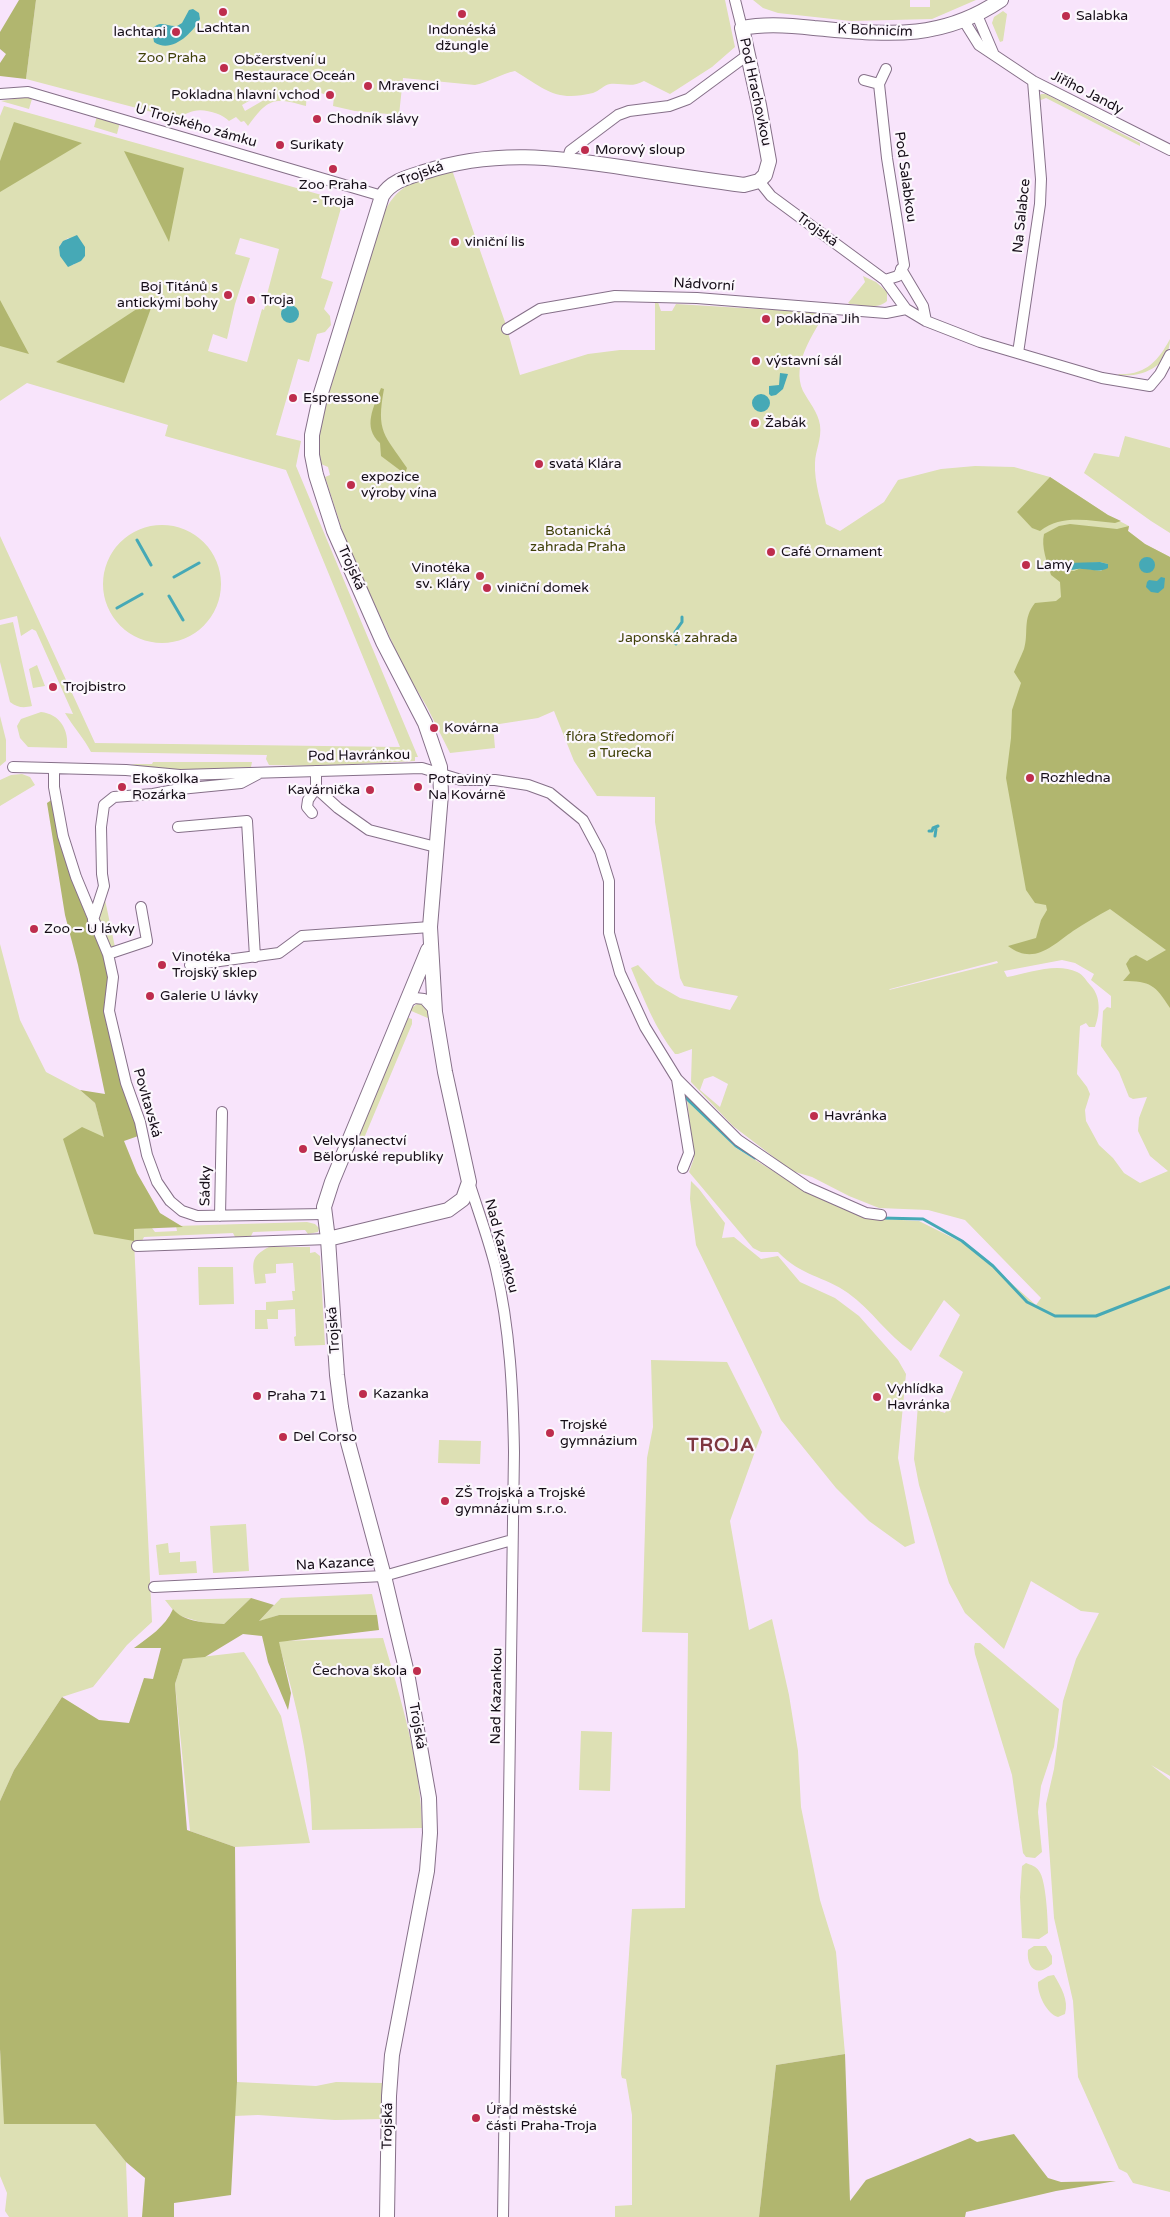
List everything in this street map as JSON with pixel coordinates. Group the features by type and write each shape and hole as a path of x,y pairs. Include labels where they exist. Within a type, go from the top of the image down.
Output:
{"street":[{"name":"Pod Hrachovkou","path":"735,0 749,54 769,160 765,175 758,182"},
{"name":"K Bohnicím","path":"742,28 781,25 882,34 912,33 964,21 978,15 1002,0"},
{"path":"978,15 995,56"},
{"name":"Jiřího Jandy","path":"964,21 979,45 1033,81 1170,150"},
{"path":"568,158 570,151 618,115 629,111 669,106 688,99 749,54"},
{"path":"864,80 879,84 886,69"},
{"name":"Na Salabce","path":"1018,353 1041,179 1033,81"},
{"name":"Pod Salabkou","path":"879,84 887,158 904,265 901,269"},
{"name":"U Trojského zámku","path":"0,94 28,92 382,196"},
{"name":"Trojská","path":"469,1182 445,1072 435,1012 430,926 441,774 435,749 425,723 383,642 334,531 316,475 312,455 312,435 322,393 382,196 387,188 404,178 449,163 512,156 568,158 744,185 758,182 771,196 885,280 906,309 926,321 980,342 1102,378 1150,386 1160,374 1170,355"},
{"path":"885,280 898,276 901,269"},
{"path":"901,269 923,306 926,321"},
{"name":"Nádvorní","path":"507,329 540,310 615,296 769,303 886,313 906,309"},
{"path":"13,767 54,769"},
{"name":"Pod Havránkou","path":"54,769 126,770 180,775 422,768 461,780 495,780 528,785 550,793 583,820 600,852 609,881 609,933 620,973 645,1027 677,1079 738,1140 806,1187 866,1213 881,1215"},
{"name":"Povltavská","path":"54,769 54,787 63,836 93,920 108,954 114,976 109,1011 126,1083 140,1122 146,1155 157,1182 170,1201 182,1212 196,1216 220,1216"},
{"path":"312,814 307,807 308,800 316,788 316,771"},
{"name":"Pod Havránkou","path":"93,920 104,886 101,827 104,804 114,797 241,783 261,772"},
{"path":"316,788 338,808 369,830 436,847"},
{"path":"178,826 247,821 255,956"},
{"path":"108,954 146,941 141,907"},
{"path":"190,965 279,954 302,936 430,926"},
{"name":"Trojská","path":"387,2217 389,2096 392,2055 427,1871 430,1832 429,1798 407,1673 384,1576 356,1475 341,1407 337,1375 325,1199 431,942"},
{"path":"407,1002 415,998 424,999 435,1012"},
{"name":"Pod Havránkou","path":"677,1079 689,1153 683,1168"},
{"name":"Sádky","path":"222,1112 220,1216 325,1214"},
{"path":"136,1246 328,1239 448,1210 463,1199 469,1182"},
{"name":"Nad Kazankou","path":"469,1182 496,1270 507,1334 513,1389 503,2217"},
{"name":"Na Kazance","path":"154,1587 384,1576 512,1540"}],"green space":[{"path":"19,0 36,0 26,79 0,76 0,63 6,54 0,49 0,32"},
{"name":"Zoo Praha","path":"36,0 725,0 735,47 712,67 670,94 644,81 631,85 610,84 593,93 570,96 560,95 544,89 515,71 475,85 403,78 399,115 355,111 333,106 334,97 307,89 306,106 286,101 272,102 261,110 248,126 244,121 241,122 236,117 229,121 218,114 203,110 171,117 26,79","holes":["261,94 264,100 245,111 242,105"]},
{"path":"753,0 910,0 910,7 930,7 930,0 976,0 932,19 851,21 778,13 763,8"},
{"path":"1003,11 1007,14 1003,41 1000,42 992,23 994,17"},
{"path":"1041,94 1046,94 1140,143 1140,146 1046,98 1041,100 1038,98"},
{"path":"26,97 32,99 29,109 1,101"},
{"path":"4,106 343,201 321,278 333,282 324,309 330,316 331,325 325,332 317,334 309,362 298,359 276,435 301,441 296,466 418,757 415,757 415,761 318,766 269,765 266,759 267,755 91,752 65,713 73,714 36,631 32,629 21,636 17,616 0,620 0,536 95,743 400,747 286,470 165,436 168,425 27,383 0,401 0,116","holes":["68,238 80,242 85,256 73,265 64,260 61,255 60,245","240,238 279,249 264,310 262,309 247,362 208,351 213,334 227,339 235,304 250,258 235,254","288,306 295,307 298,312 298,318 288,322 282,314"]},
{"path":"97,116 120,122 117,134 94,127"},
{"path":"14,122 82,143 0,192 0,161"},
{"path":"124,151 184,168 169,242"},
{"path":"452,170 505,322 520,375 588,354 620,350 655,350 655,302 658,302 661,311 672,311 676,304 825,313 805,350 800,371 800,381 820,425 815,471 826,524 840,531 884,502 898,480 941,469 975,466 1014,467 1050,477 1108,515 1129,526 1128,531 1145,544 1170,557 1170,1776 1151,1765 1170,1780 1170,2192 1133,2183 1127,2173 1119,2169 1078,2077 1073,2001 1054,1918 1046,1804 1054,1769 1063,1701 1076,1659 1099,1613 1081,1611 1031,1581 1004,1649 965,1613 949,1583 919,1485 914,1459 918,1404 945,1413 963,1372 939,1356 960,1315 944,1300 911,1351 894,1338 865,1307 839,1287 795,1266 778,1252 761,1252 753,1248 689,1172 694,1158 687,1100 736,1148 807,1192 867,1218 919,1221 969,1246 1036,1305 1041,1298 965,1220 928,1210 879,1208 849,1196 812,1177 792,1171 733,1126 691,1082 692,1049 675,1054 655,1023 631,968 638,965 656,984 680,998 730,1010 738,996 684,986 680,978 655,822 655,797 597,796 574,761 554,711 538,718 493,725 495,748 450,753 427,707 405,670 369,592 365,588 347,545 325,477 330,475 328,467 321,464 318,439 328,396 384,213 390,202 412,183","holes":["1062,960 1075,963 1094,974 1091,980 1111,996 1111,1008 1107,1007 1103,1011 1101,1046 1119,1072 1129,1097 1133,1099 1147,1097 1139,1118 1138,1131 1150,1156 1168,1171 1140,1183 1124,1173 1113,1158 1099,1145 1086,1121 1085,1110 1090,1094 1077,1074 1080,1026 1086,1023 1089,1027 1095,1027 1099,1005 1097,995 1085,978 1077,972 1061,968 1042,969 1007,977 1004,971","997,961 998,963 889,990 890,989","713,1076 728,1084 720,1107 700,1090 704,1079"]},
{"path":"863,276 876,282 887,292 887,301 874,306 848,303 865,282"},
{"path":"155,297 124,383 56,362"},
{"path":"0,300 29,354 0,346"},
{"path":"1170,339 1169,348 1165,356 1153,368 1136,374 1118,375 1137,372 1150,365 1161,354"},
{"path":"381,388 384,389 381,415 384,432 407,468 405,474 381,456 380,443 372,430 371,417"},
{"path":"1125,436 1170,448 1170,533 1084,473 1094,453 1119,457"},
{"path":"1050,477 1108,515 1121,521 1115,523 1067,520 1057,522 1040,531 1032,528 1017,512"},
{"path":"1070,524 1117,529 1129,526 1128,531 1145,544 1170,557 1170,1008 1156,989 1146,983 1123,981 1130,973 1126,964 1130,958 1136,955 1147,961 1166,950 1110,909 1050,947 1035,954 1017,952 1008,946 1036,938 1041,920 1047,910 1046,905 1035,903 1026,890 1006,778 1012,710 1021,683 1014,672 1024,649 1028,615 1035,603 1056,601 1061,597 1060,582 1051,575 1043,544 1044,534 1059,526","holes":["1100,562 1108,564 1101,571 1081,568 1074,571 1066,570 1079,564"]},
{"path":"162,525 184,530 204,542 216,562 221,584 216,606 204,626 184,638 162,643 140,638 120,626 108,606 103,584 108,562 120,542 140,530"},
{"path":"13,622 32,706 29,707 18,706 10,702 0,662 0,625"},
{"path":"37,665 45,686 33,688 29,669"},
{"path":"41,712 48,713 62,724 65,729 67,748 28,747 20,738 17,726 21,719"},
{"path":"0,716 6,740 6,761 0,766"},
{"path":"153,762 252,762 251,767 171,771 130,764 152,764"},
{"path":"22,774 30,777 35,785 0,806 0,780 11,775"},
{"path":"53,799 68,861 85,913 104,958 108,977 106,1002 141,1135 124,1141 137,1173 160,1213 183,1227 134,1229 134,1241 94,1234 63,1139 82,1127 104,1137 95,1103 80,1090 105,1094 78,965 65,915 47,803"},
{"path":"104,895 115,947 108,950 97,919"},
{"path":"0,944 20,1020 46,1072 80,1090 95,1103 133,1241 133,1229 152,1228 155,1232 177,1231 176,1226 307,1222 315,1224 319,1228 318,1232 308,1234 305,1230 253,1232 251,1236 235,1237 233,1233 144,1237 142,1241 134,1241 152,1622 127,1645 93,1687 62,1697 14,1770 0,1801"},
{"path":"417,1004 424,1004 429,1009 430,1019 409,1010"},
{"path":"406,1017 412,1019 412,1024 362,1143 355,1140"},
{"path":"691,1181 725,1223 722,1238 734,1237 761,1259 778,1256 800,1282 835,1298 859,1316 898,1360 906,1374 898,1458 915,1543 905,1547 869,1521 836,1488 781,1420 696,1245 690,1199"},
{"path":"269,1247 310,1247 310,1253 315,1252 320,1256 325,1345 295,1346 295,1309 278,1310 278,1319 267,1319 268,1329 255,1329 255,1310 266,1310 266,1302 293,1300 292,1291 295,1291 293,1263 276,1264 276,1273 265,1274 266,1283 255,1284 255,1258"},
{"path":"198,1267 233,1267 234,1304 199,1305"},
{"path":"651,1360 727,1362 762,1432 730,1521 749,1630 772,1619 789,1695 798,1751 801,1807 820,1900 836,1952 845,2054 776,2065 759,2217 615,2217 615,2206 632,2205 632,2115 626,2079 622,2078 621,2074 632,1909 685,1908 688,1633 642,1632 647,1458 653,1427"},
{"path":"439,1440 481,1441 480,1464 438,1463"},
{"path":"246,1524 249,1571 213,1573 210,1526"},
{"path":"168,1543 169,1553 180,1552 180,1562 196,1561 197,1573 159,1575 156,1545"},
{"path":"372,1594 377,1615 279,1615 258,1622 281,1598"},
{"path":"251,1598 224,1624 204,1623 177,1615 165,1600"},
{"path":"251,1598 274,1605 259,1621 279,1615 377,1615 379,1630 279,1642 291,1693 288,1710 268,1662 262,1636 243,1634 205,1657 183,1659 175,1684 187,1830 235,1847 237,2082 231,2195 174,2203 174,2217 142,2217 145,2178 126,2162 95,2124 4,2124 0,2049 0,1801 14,1770 62,1697 99,1720 129,1723 144,1678 153,1679 161,1648 134,1648 151,1636 166,1621 173,1609 189,1619 224,1624"},
{"path":"383,1638 403,1708 414,1756 421,1804 422,1828 312,1830 309,1781 302,1734 278,1641"},
{"path":"975,1643 980,1643 1059,1709 1054,1747 1041,1786 1038,1812 1042,1852 1035,1858 1026,1857 1023,1853 1012,1775 975,1654"},
{"path":"244,1652 281,1716 310,1843 235,1847 190,1831 175,1684 183,1659"},
{"path":"581,1731 612,1732 610,1791 579,1790"},
{"path":"1026,1863 1039,1871 1045,1891 1048,1933 1039,1939 1022,1938 1020,1897 1022,1866"},
{"path":"1034,1946 1046,1946 1052,1956 1052,1964 1047,1968 1037,1970 1031,1966 1028,1950"},
{"path":"1054,1975 1064,1994 1066,2004 1065,2014 1058,2017 1047,2008 1041,1998 1038,1987 1038,1982"},
{"path":"0,2049 5,2124 95,2124 126,2162 128,2217 9,2217 5,2211 7,2193 0,2176"},
{"path":"845,2054 850,2201 866,2180 970,2138 977,2142 1014,2134 1048,2178 1061,2182 1116,2181 1056,2191 966,2212 965,2217 759,2217 776,2065"},
{"path":"237,2082 316,2086 336,2082 383,2083 382,2119 335,2120 258,2115 234,2116"}],"water":[{"path":"193,9 199,13 200,19 192,31 174,44 167,46 154,42 152,30 157,25 177,26 182,23 189,10"},
{"path":"77,235 85,247 85,256 81,261 68,267 60,256 59,247 63,241"},
{"path":"290,305 296,308 299,314 296,320 290,323 284,320 281,314 284,308"},
{"path":"780,373 788,374 783,389 776,395 771,396 769,394 769,386 779,385"},
{"path":"757,394 765,394 770,399 768,410 757,412 752,407 752,399"},
{"path":"1147,557 1155,565 1147,573 1139,565"},
{"path":"1100,562 1108,564 1108,568 1098,571 1066,570 1064,567 1068,563"},
{"path":"1161,577 1165,578 1164,588 1158,593 1151,592 1146,587 1149,580 1157,581"}],"waterway":[{"path":"137,540 151,565"},
{"path":"174,577 199,563"},
{"path":"117,608 142,594"},
{"path":"169,596 183,620"},
{"path":"676,644 675,632 682,622 682,617"},
{"path":"929,831 938,826"},
{"path":"935,836 936,829"},
{"path":"686,1098 736,1146 755,1158"},
{"path":"882,1218 923,1219 962,1241 993,1266 1027,1302 1055,1316 1096,1316 1170,1287"}],"place":[{"name":"Lachtan","path":"223,12"},
{"name":"Indonéská džungle","path":"462,14"},
{"name":"Salabka","path":"1066,16"},
{"name":"lachtani","path":"176,32"},
{"name":"Občerstvení u Restaurace Oceán","path":"224,68"},
{"name":"Mravenci","path":"368,86"},
{"name":"Pokladna hlavní vchod","path":"330,95"},
{"name":"Chodník slávy","path":"317,119"},
{"name":"Surikaty","path":"280,145"},
{"name":"Morový sloup","path":"585,150"},
{"name":"Zoo Praha - Troja","path":"333,169"},
{"name":"viniční lis","path":"455,242"},
{"name":"Boj Titánů s antickými bohy","path":"228,295"},
{"name":"Troja","path":"251,300"},
{"name":"pokladna Jih","path":"766,319"},
{"name":"výstavní sál","path":"756,361"},
{"name":"Espressone","path":"293,398"},
{"name":"Žabák","path":"755,423"},
{"name":"svatá Klára","path":"539,464"},
{"name":"expozice výroby vína","path":"351,485"},
{"name":"Café Ornament","path":"771,552"},
{"name":"Lamy","path":"1026,565"},
{"name":"Vinotéka sv. Kláry","path":"480,576"},
{"name":"viniční domek","path":"487,588"},
{"name":"Trojbistro","path":"53,687"},
{"name":"Kovárna","path":"434,728"},
{"name":"Rozhledna","path":"1030,778"},
{"name":"Ekoškolka Rozárka","path":"122,787"},
{"name":"Potraviny Na Kovárně","path":"418,787"},
{"name":"Kavárnička","path":"370,790"},
{"name":"Zoo – U lávky","path":"34,929"},
{"name":"Vinotéka Trojský sklep","path":"162,965"},
{"name":"Galerie U lávky","path":"150,996"},
{"name":"Havránka","path":"814,1116"},
{"name":"Velvyslanectví Běloruské republiky","path":"303,1149"},
{"name":"Kazanka","path":"363,1394"},
{"name":"Praha 71","path":"257,1396"},
{"name":"Vyhlídka Havránka","path":"877,1397"},
{"name":"Trojské gymnázium","path":"550,1433"},
{"name":"Del Corso","path":"283,1437"},
{"name":"ZŠ Trojská a Trojské gymnázium s.r.o.","path":"445,1501"},
{"name":"Čechova škola","path":"417,1671"},
{"name":"Úřad městské části Praha-Troja","path":"476,2118"}],"district":[{"name":"TROJA","path":"721,1446"}],"park label":[{"name":"Botanická zahrada Praha","path":"578,540"},
{"name":"Japonská zahrada","path":"678,638"},
{"name":"flóra Středomoří a Turecka","path":"620,746"}]}
